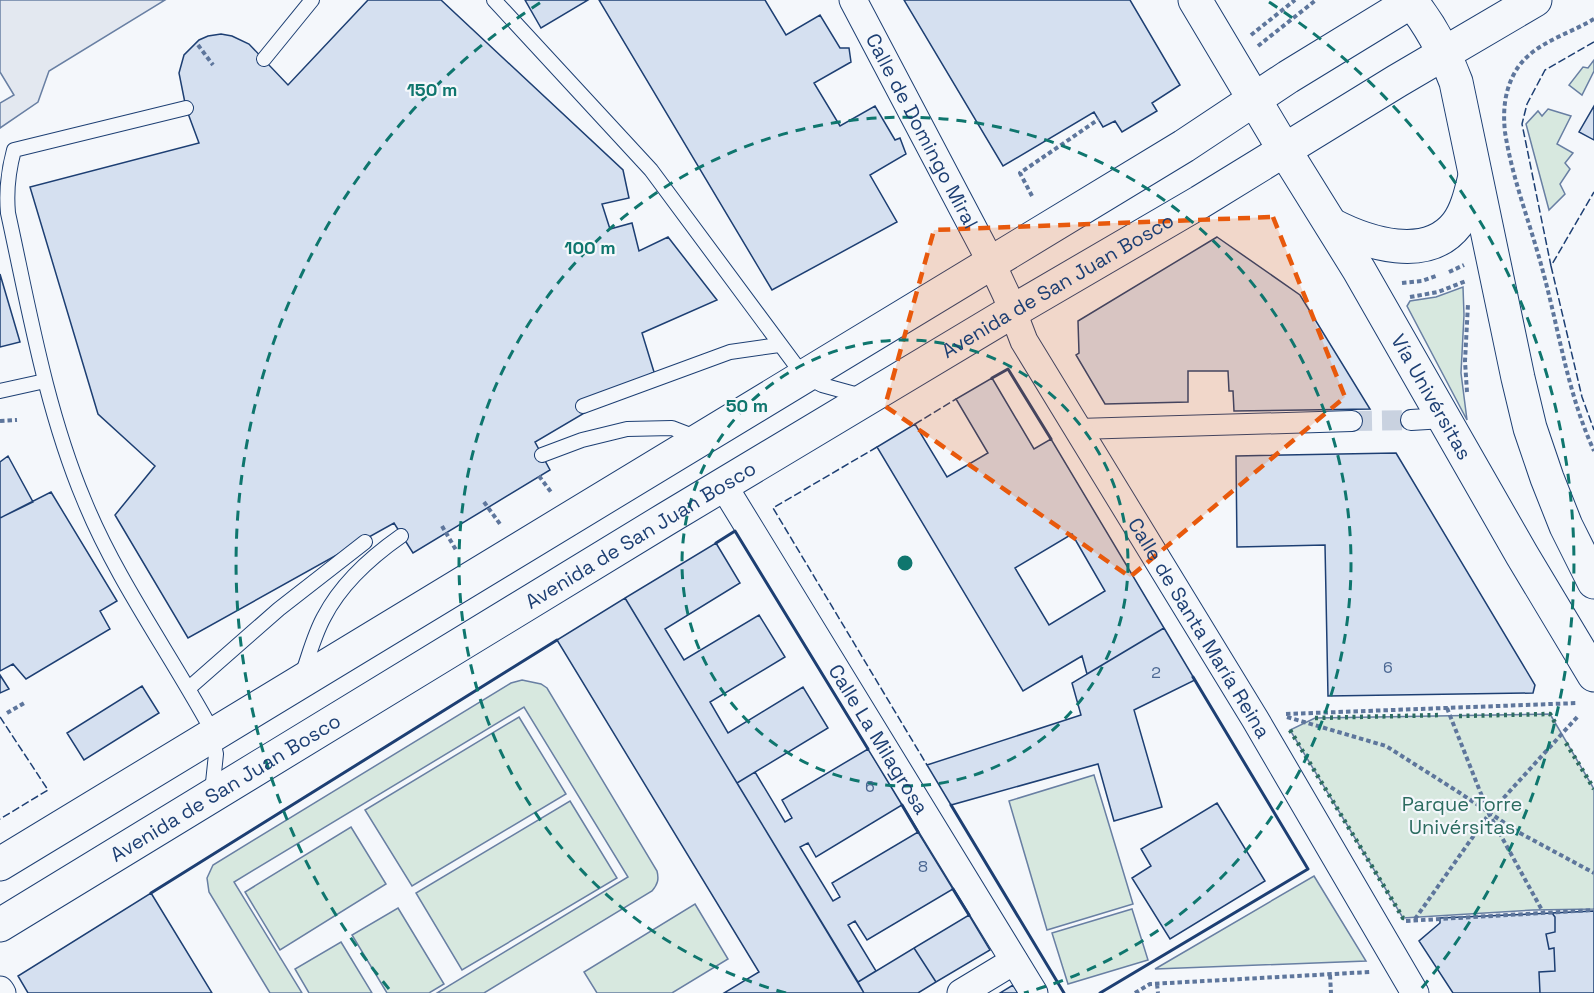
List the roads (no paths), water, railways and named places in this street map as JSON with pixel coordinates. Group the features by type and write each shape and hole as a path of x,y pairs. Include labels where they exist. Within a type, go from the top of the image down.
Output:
{"main road":[{"name":"Vía Univérsitas","path":"1195,0 1332,225 1456,408 1588,689"},
{"name":"Avenida de San Juan Bosco","path":"0,925 723,485 1535,0"},
{"path":"0,864 702,440 803,375 1201,136 1261,111 1414,5 1445,55 1461,99 1475,176 1530,428 1563,516 1594,582"},
{"path":"1332,225 1360,238 1387,244 1419,245 1434,241 1447,234 1457,224 1469,201 1475,176"}],"street":[{"name":"Calle de Domingo Miral","path":"853,0 991,262"},
{"name":"Calle de Santa María Reina","path":"991,262 1024,341 1255,719 1415,993"},
{"path":"1412,420 1456,408"},
{"path":"1078,429 1352,421"},
{"name":"Calle La Milagrosa","path":"723,485 1034,993"},
{"path":"961,993 1014,961"}],"lane":[{"path":"264,59 312,0"},
{"path":"495,0 651,170 803,375 822,385 868,398"},
{"path":"186,108 14,150 8,171 8,213 45,381 69,464 103,544 189,688 213,734 216,763 211,797"},
{"path":"583,406 730,352 779,345"},
{"path":"0,391 45,381"},
{"path":"542,455 582,440 627,429 672,428 702,440"},
{"path":"299,684 324,617 334,600 375,554 402,536"},
{"path":"189,688 279,609 365,542"}],"tunnel":[{"path":"1352,421 1411,420"}],"park label":[{"name":"Parque Torre Univérsitas","path":"1462,816"}]}
